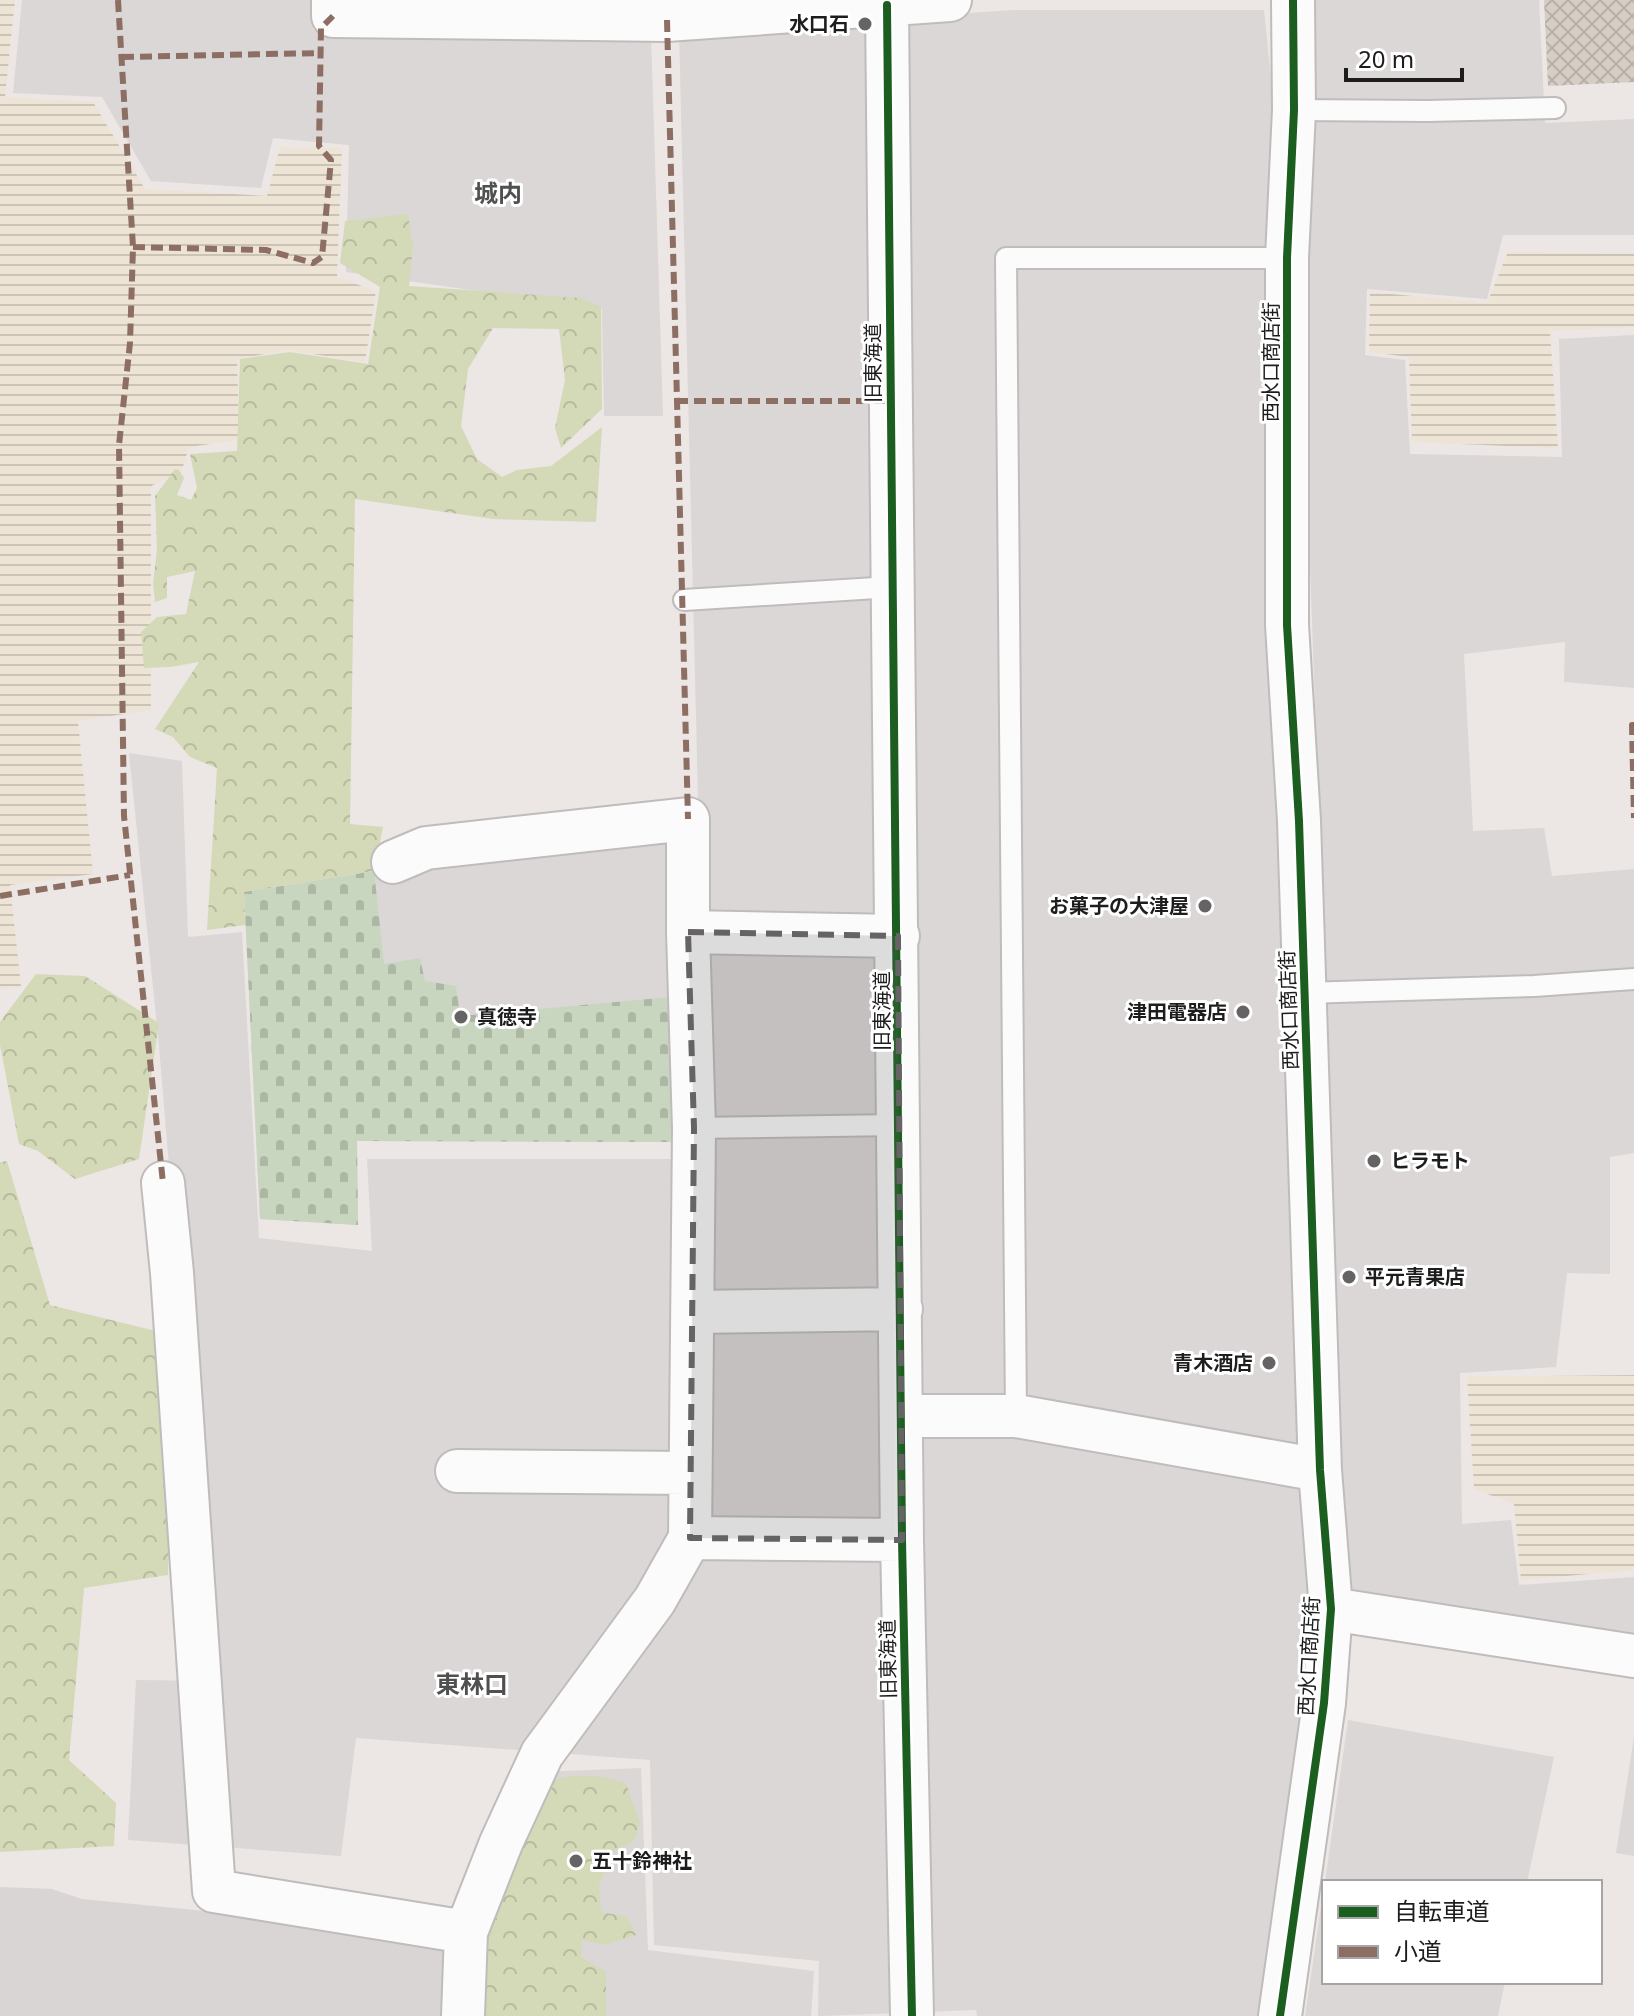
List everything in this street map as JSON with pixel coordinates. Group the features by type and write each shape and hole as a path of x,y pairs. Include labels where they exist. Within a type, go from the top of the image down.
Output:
{"street":[{"path":"333,0 333,16 667,20 950,0"},
{"name":"西水口商店街","path":"1280,2016 1324,1703 1331,1609 1320,1470 1299,821 1287,625 1287,258 1294,110 1293,0"},
{"name":"旧東海道","path":"887,5 902,1540 912,2016"},
{"path":"393,862 426,848 688,819 694,1128 690,1538 655,1600 542,1754 501,1843 466,1932 463,2016"},
{"path":"688,932 898,936"},
{"path":"163,1183 173,1288 214,1891 466,1932"},
{"path":"693,1312 901,1309"},
{"path":"902,1416 1016,1416 1320,1470"},
{"path":"457,1471 690,1473"},
{"path":"690,1538 902,1540"},
{"path":"1331,1609 1634,1656"}],"lane":[{"path":"1294,110 1555,108"},
{"path":"1016,1416 1006,258 1287,258"},
{"path":"684,600 892,587"},
{"path":"1304,993 1534,986 1634,979"},
{"path":"694,1128 899,1125"}],"highlighted area":[{"path":"688,932 898,936 902,1540 690,1538 694,1128"}],"shaded area":[{"path":"0,0 15,0 5,97 93,102 145,189 267,196 280,147 342,148 337,277 376,291 365,362 287,350 237,359 239,440 189,447 181,473 151,486 151,710 78,721 93,874 10,885 21,987 0,990"},
{"path":"22,0 312,0 313,30 651,34 663,416 604,416 602,309 346,272 349,145 273,138 261,188 151,181 102,97 13,93"},
{"path":"1315,0 1539,0 1545,123 1634,119 1634,235 1503,235 1487,299 1367,289 1365,355 1405,360 1410,454 1562,457 1559,339 1634,335 1634,688 1564,682 1565,642 1464,654 1473,831 1544,828 1552,876 1634,869 1634,1153 1610,1157 1610,1274 1567,1273 1556,1367 1460,1373 1462,1524 1511,1520 1519,1585 1634,1577 1634,1650 1347,1596 1303,370"},
{"path":"1544,0 1634,0 1634,82 1548,86"},
{"path":"1016,10 1264,10 1273,99 1264,436 1302,1342 1310,1673 1262,2016 977,2016 976,2010 818,2016 819,1961 654,1945 650,1760 356,1738 341,1856 128,1840 136,1680 212,1681 159,1046 129,753 182,761 188,937 242,932 259,1238 372,1251 367,1159 707,1159 679,31"},
{"path":"1508,252 1634,254 1634,327 1550,331 1558,448 1412,442 1409,357 1369,352 1370,292 1487,303"},
{"name":"真徳寺","path":"668,826 676,1142 357,1141 358,1225 260,1219 244,892"},
{"path":"1634,1375 1634,1570 1521,1580 1514,1504 1474,1489 1467,1377"},
{"path":"1348,1720 1554,1757 1527,1880 1325,1880"},
{"path":"1634,1737 1634,1856 1616,1853"},
{"name":"五十鈴神社","path":"641,1768 648,1950 814,1971 811,2016 473,2016 540,1772"},
{"path":"0,1887 52,1889 82,1899 380,1928 455,1945 451,2016 0,2016"},
{"path":"1322,1901 1322,1984 1505,1984 1498,2016 1305,2016"}],"green space":[{"path":"408,214 413,246 409,286 580,298 601,307 602,409 561,448 555,428 565,380 559,329 493,328 468,369 461,426 477,459 502,477 517,470 551,466 602,427 596,522 493,519 355,499 350,824 383,827 374,871 244,892 245,925 207,930 217,768 190,757 173,737 155,729 199,662 144,668 141,632 157,617 186,614 195,571 167,577 167,598 155,602 155,496 175,469 184,478 177,495 191,500 197,488 190,454 237,451 240,359 290,352 368,364 380,287 340,263 345,221"},
{"name":"真徳寺","path":"374,871 384,964 420,958 425,981 456,986 460,1016 671,997 676,1142 357,1141 358,1225 260,1219 244,892"},
{"path":"36,974 85,976 159,1023 139,1159 75,1179 38,1151 19,1144 0,1045 0,1022"},
{"path":"7,1161 50,1305 168,1334 168,1575 84,1588 69,1760 116,1803 114,1846 0,1852 0,1162"},
{"path":"569,1776 600,1776 626,1783 640,1823 634,1841 614,1850 599,1885 601,1912 627,1917 636,1935 606,1945 582,1940 581,1957 606,1972 606,2016 469,2016 481,1947 547,1782"}],"marked path":[{"path":"118,0 133,247 130,343 119,445 124,816 163,1183"},
{"path":"133,247 266,250 313,263 322,257 331,160 319,146 321,28 333,16"},
{"path":"667,20 688,819"},
{"path":"122,57 321,53"},
{"path":"676,401 890,401"},
{"path":"1634,725 1634,818"},
{"path":"0,896 130,875"}],"cycle path":[{"path":"1280,2016 1324,1703 1331,1609 1320,1470 1299,821 1287,625 1287,258 1294,110 1293,0"},
{"path":"887,5 902,1540 912,2016"}],"place":[{"name":"水口石","path":"865,24"},
{"name":"お菓子の大津屋","path":"1205,906"},
{"name":"津田電器店","path":"1243,1012"},
{"name":"真徳寺","path":"461,1017"},
{"name":"ヒラモト","path":"1374,1161"},
{"name":"平元青果店","path":"1349,1277"},
{"name":"青木酒店","path":"1269,1363"},
{"name":"五十鈴神社","path":"576,1861"}],"district":[{"name":"城内","path":"498,194"},
{"name":"東林口","path":"472,1685"}]}
